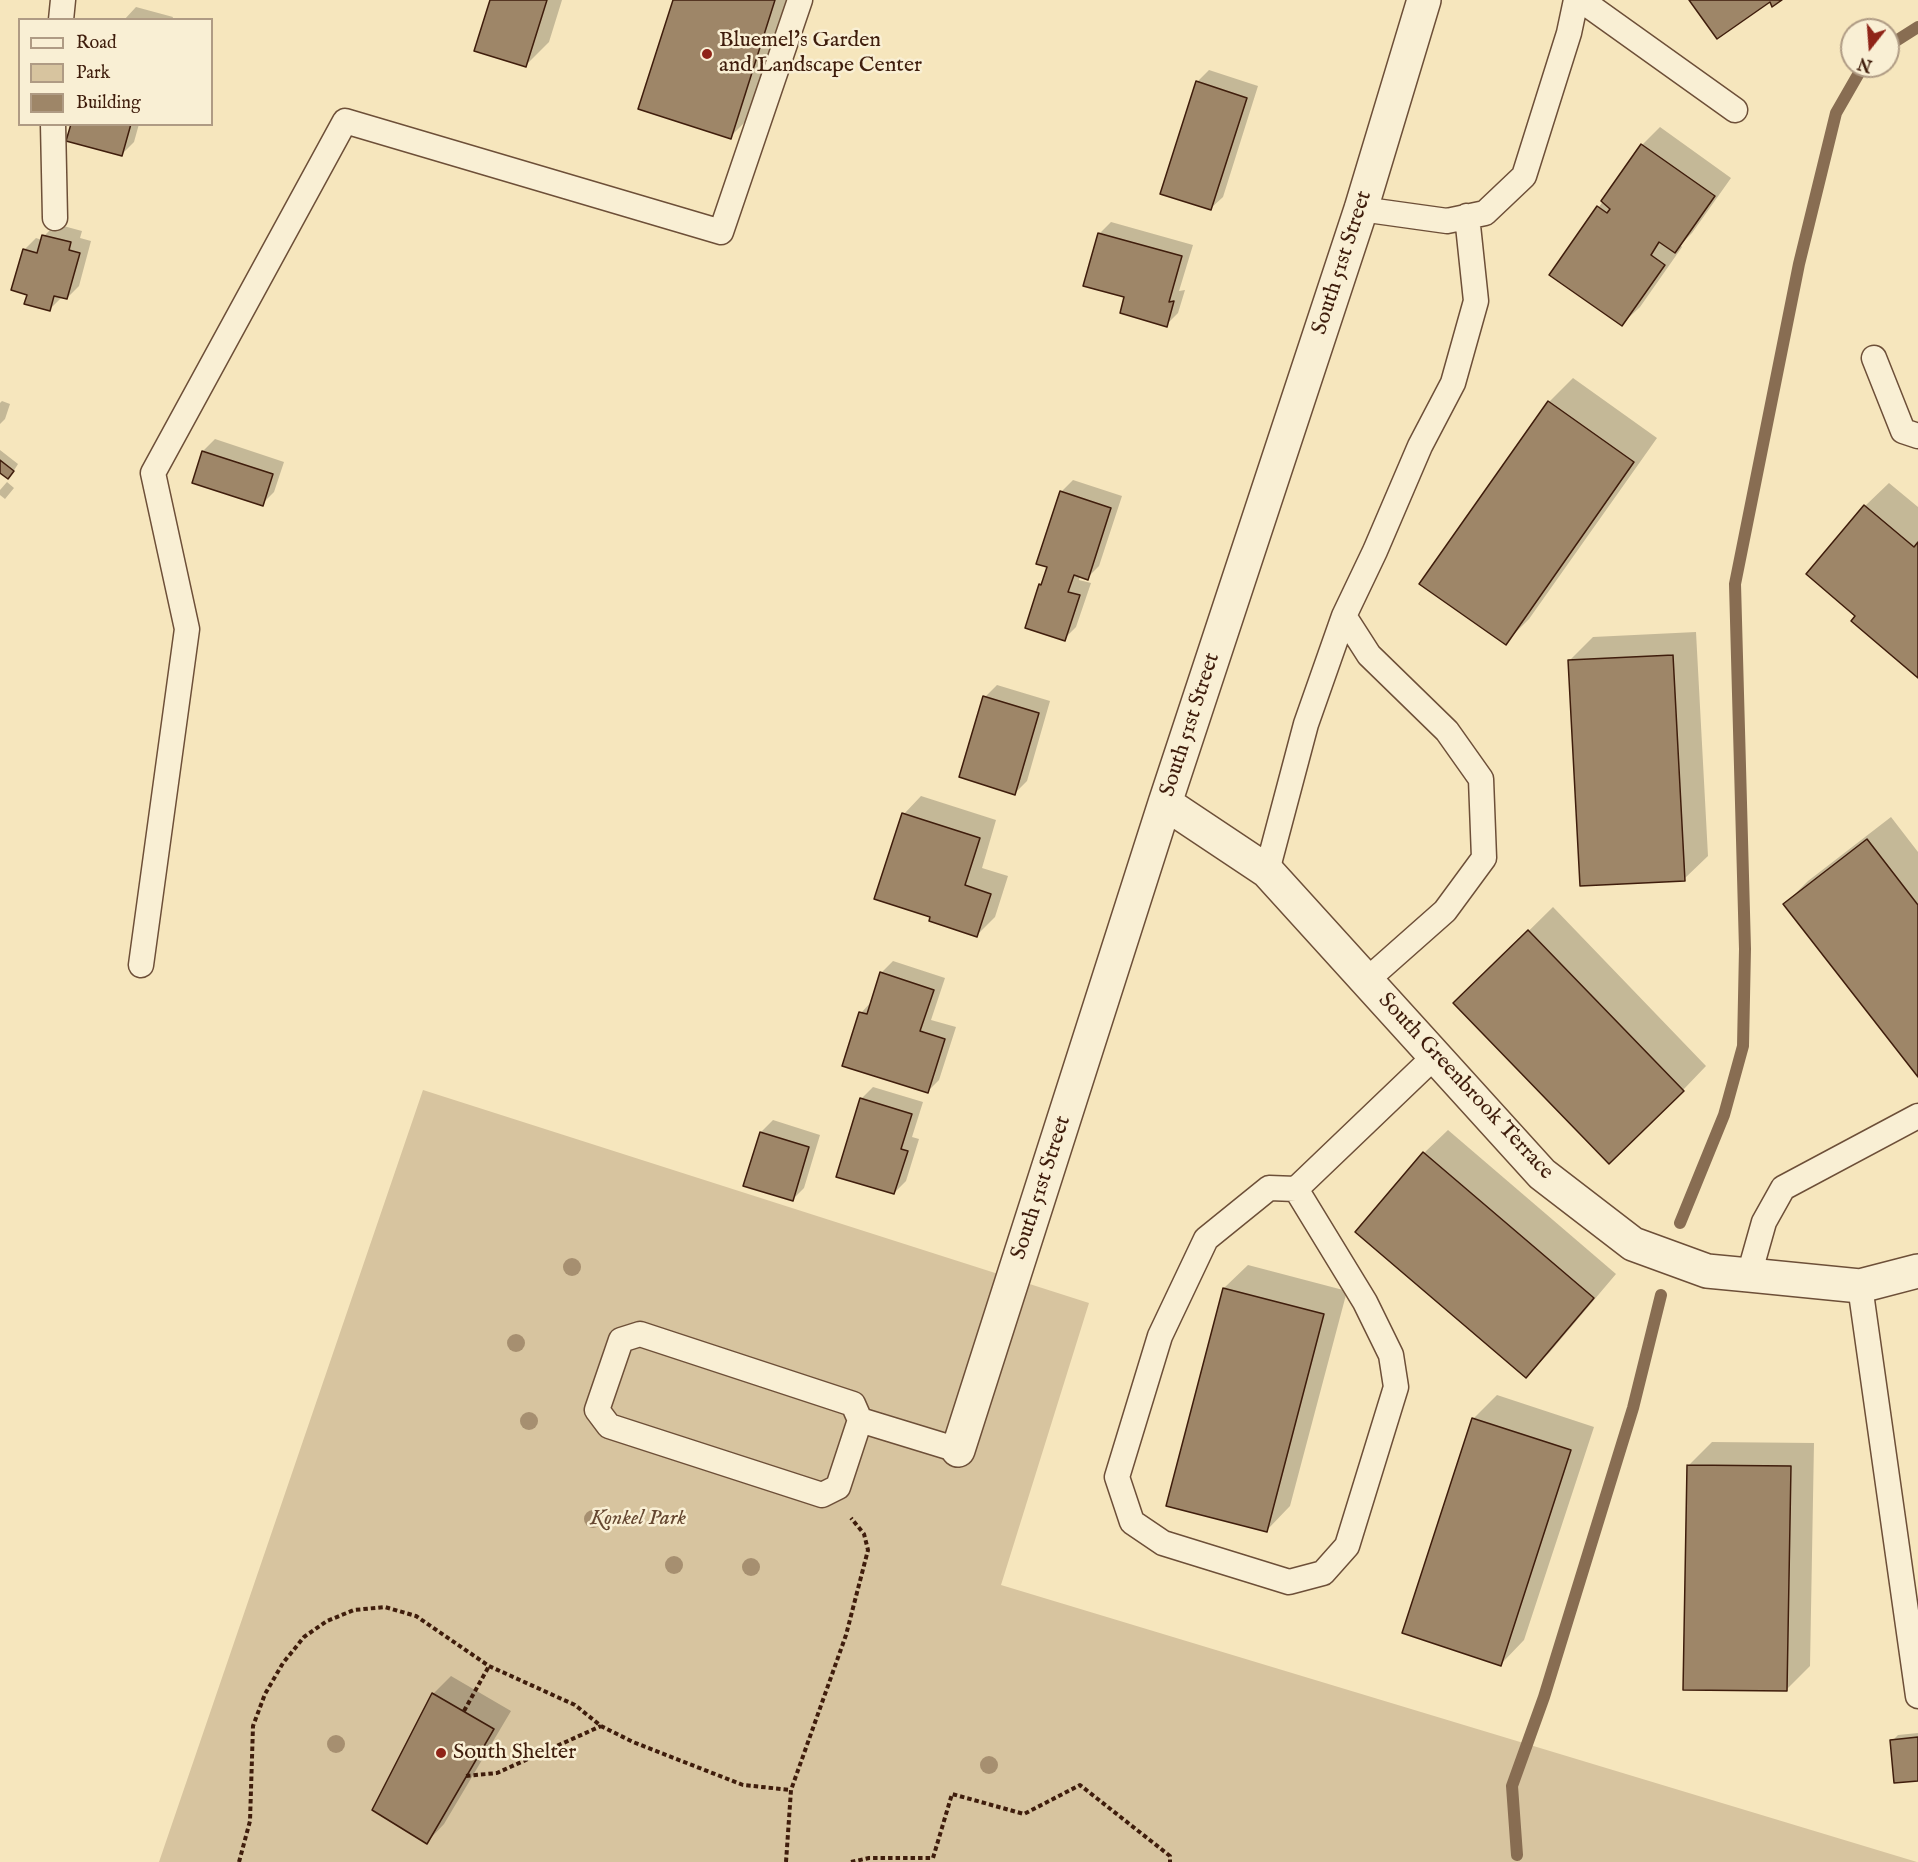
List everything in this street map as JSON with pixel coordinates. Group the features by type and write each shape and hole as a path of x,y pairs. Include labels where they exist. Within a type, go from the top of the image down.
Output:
{"street":[{"name":"South 51st Street","path":"958,1450 1165,803 1361,209 1424,0"},
{"name":"South Greenbrook Terrace","path":"1165,803 1267,871 1542,1174 1633,1244 1707,1271 1860,1286 1918,1271"}],"lane":[{"path":"61,18 63,0"},
{"path":"141,965 187,629 153,473 345,121 721,232 800,0"},
{"path":"1361,209 1447,220 1485,213 1524,176 1569,33 1576,0"},
{"path":"1581,0 1735,110"},
{"path":"53,126 55,218"},
{"path":"1267,871 1306,724 1344,616 1420,446 1453,383 1476,301 1467,216"},
{"path":"1874,358 1903,431 1918,436"},
{"path":"1344,616 1369,655 1446,731 1481,779 1484,858 1445,911 1367,980"},
{"path":"1296,1189 1365,1302 1391,1356 1396,1387 1347,1546 1323,1573 1289,1582 1163,1543 1132,1522 1117,1477 1160,1336 1206,1239 1269,1188 1296,1189 1435,1056"},
{"path":"1749,1275 1764,1222 1783,1188 1918,1116"},
{"path":"1860,1286 1918,1696"},
{"path":"640,1334 853,1404 860,1420 838,1488 822,1496 609,1425 597,1410 621,1340 640,1334"},
{"path":"860,1420 958,1450"}],"path":[{"path":"786,1862 791,1790 846,1635 868,1550 864,1534 831,1491"},
{"path":"239,1862 250,1821 253,1726 265,1694 277,1673 304,1637 327,1621 354,1610 385,1607 416,1616 489,1666 575,1705 600,1726 633,1742 743,1785 791,1790"},
{"path":"464,1711 489,1666"},
{"path":"466,1776 497,1773 600,1726"},
{"path":"851,1862 869,1857 932,1860 952,1794 1024,1814 1080,1785 1170,1856 1170,1862"}],"green space":[{"name":"Konkel Park","path":"423,1090 1089,1303 1001,1585 1917,1862 159,1862"}],"building":[{"path":"490,0 547,0 526,67 474,51"},
{"name":"Bluemel's Garden and Landscape Center","path":"673,0 775,0 731,139 638,109"},
{"path":"1689,0 1782,0 1772,7 1770,2 1717,39"},
{"path":"1196,81 1247,98 1211,210 1160,194"},
{"path":"70,126 130,126 122,156 66,141"},
{"path":"1641,144 1715,196 1675,253 1659,242 1651,255 1665,265 1622,326 1549,275 1597,206 1607,213 1610,209 1601,201"},
{"path":"1098,233 1182,256 1169,302 1174,301 1167,327 1120,313 1124,297 1083,286"},
{"path":"42,235 71,242 69,250 80,253 67,299 54,296 50,311 24,304 27,295 11,290 23,249 37,253"},
{"path":"1548,401 1634,462 1506,645 1419,584"},
{"path":"202,451 273,474 263,506 192,483"},
{"path":"0,460 14,471 8,479 0,473"},
{"path":"1060,491 1111,508 1088,580 1074,575 1068,592 1080,595 1065,641 1025,628 1047,567 1036,564"},
{"path":"1864,505 1914,547 1918,542 1918,678 1851,621 1855,616 1806,574"},
{"path":"1673,655 1685,881 1580,886 1568,660"},
{"path":"983,696 1039,713 1015,795 959,777"},
{"path":"902,813 980,838 965,885 991,894 977,937 929,921 930,917 874,899"},
{"path":"1867,839 1918,905 1918,1077 1783,904"},
{"path":"1528,930 1684,1091 1609,1164 1453,1003"},
{"path":"880,972 934,990 920,1031 945,1039 928,1093 842,1066 859,1012 867,1014"},
{"path":"860,1098 912,1114 901,1149 908,1151 894,1194 836,1177"},
{"path":"760,1132 809,1147 793,1201 743,1186"},
{"path":"1423,1152 1594,1298 1526,1378 1355,1232"},
{"path":"1223,1288 1324,1314 1267,1532 1166,1506"},
{"path":"1472,1418 1571,1450 1501,1666 1402,1633"},
{"path":"1687,1465 1791,1466 1787,1691 1683,1690"},
{"name":"South Shelter","path":"432,1693 494,1729 427,1844 372,1810"},
{"path":"1918,1737 1918,1781 1894,1783 1890,1740"}],"waterway":[{"path":"1900,38 1918,27"},
{"path":"1680,1223 1724,1115 1743,1046 1745,949 1735,584 1799,264 1836,113 1856,78"},
{"path":"1517,1855 1512,1786 1544,1697 1633,1408 1661,1295"}],"place":[{"name":"Bluemel's Garden and Landscape Center","path":"707,54"},
{"name":"South Shelter","path":"441,1753"}]}
